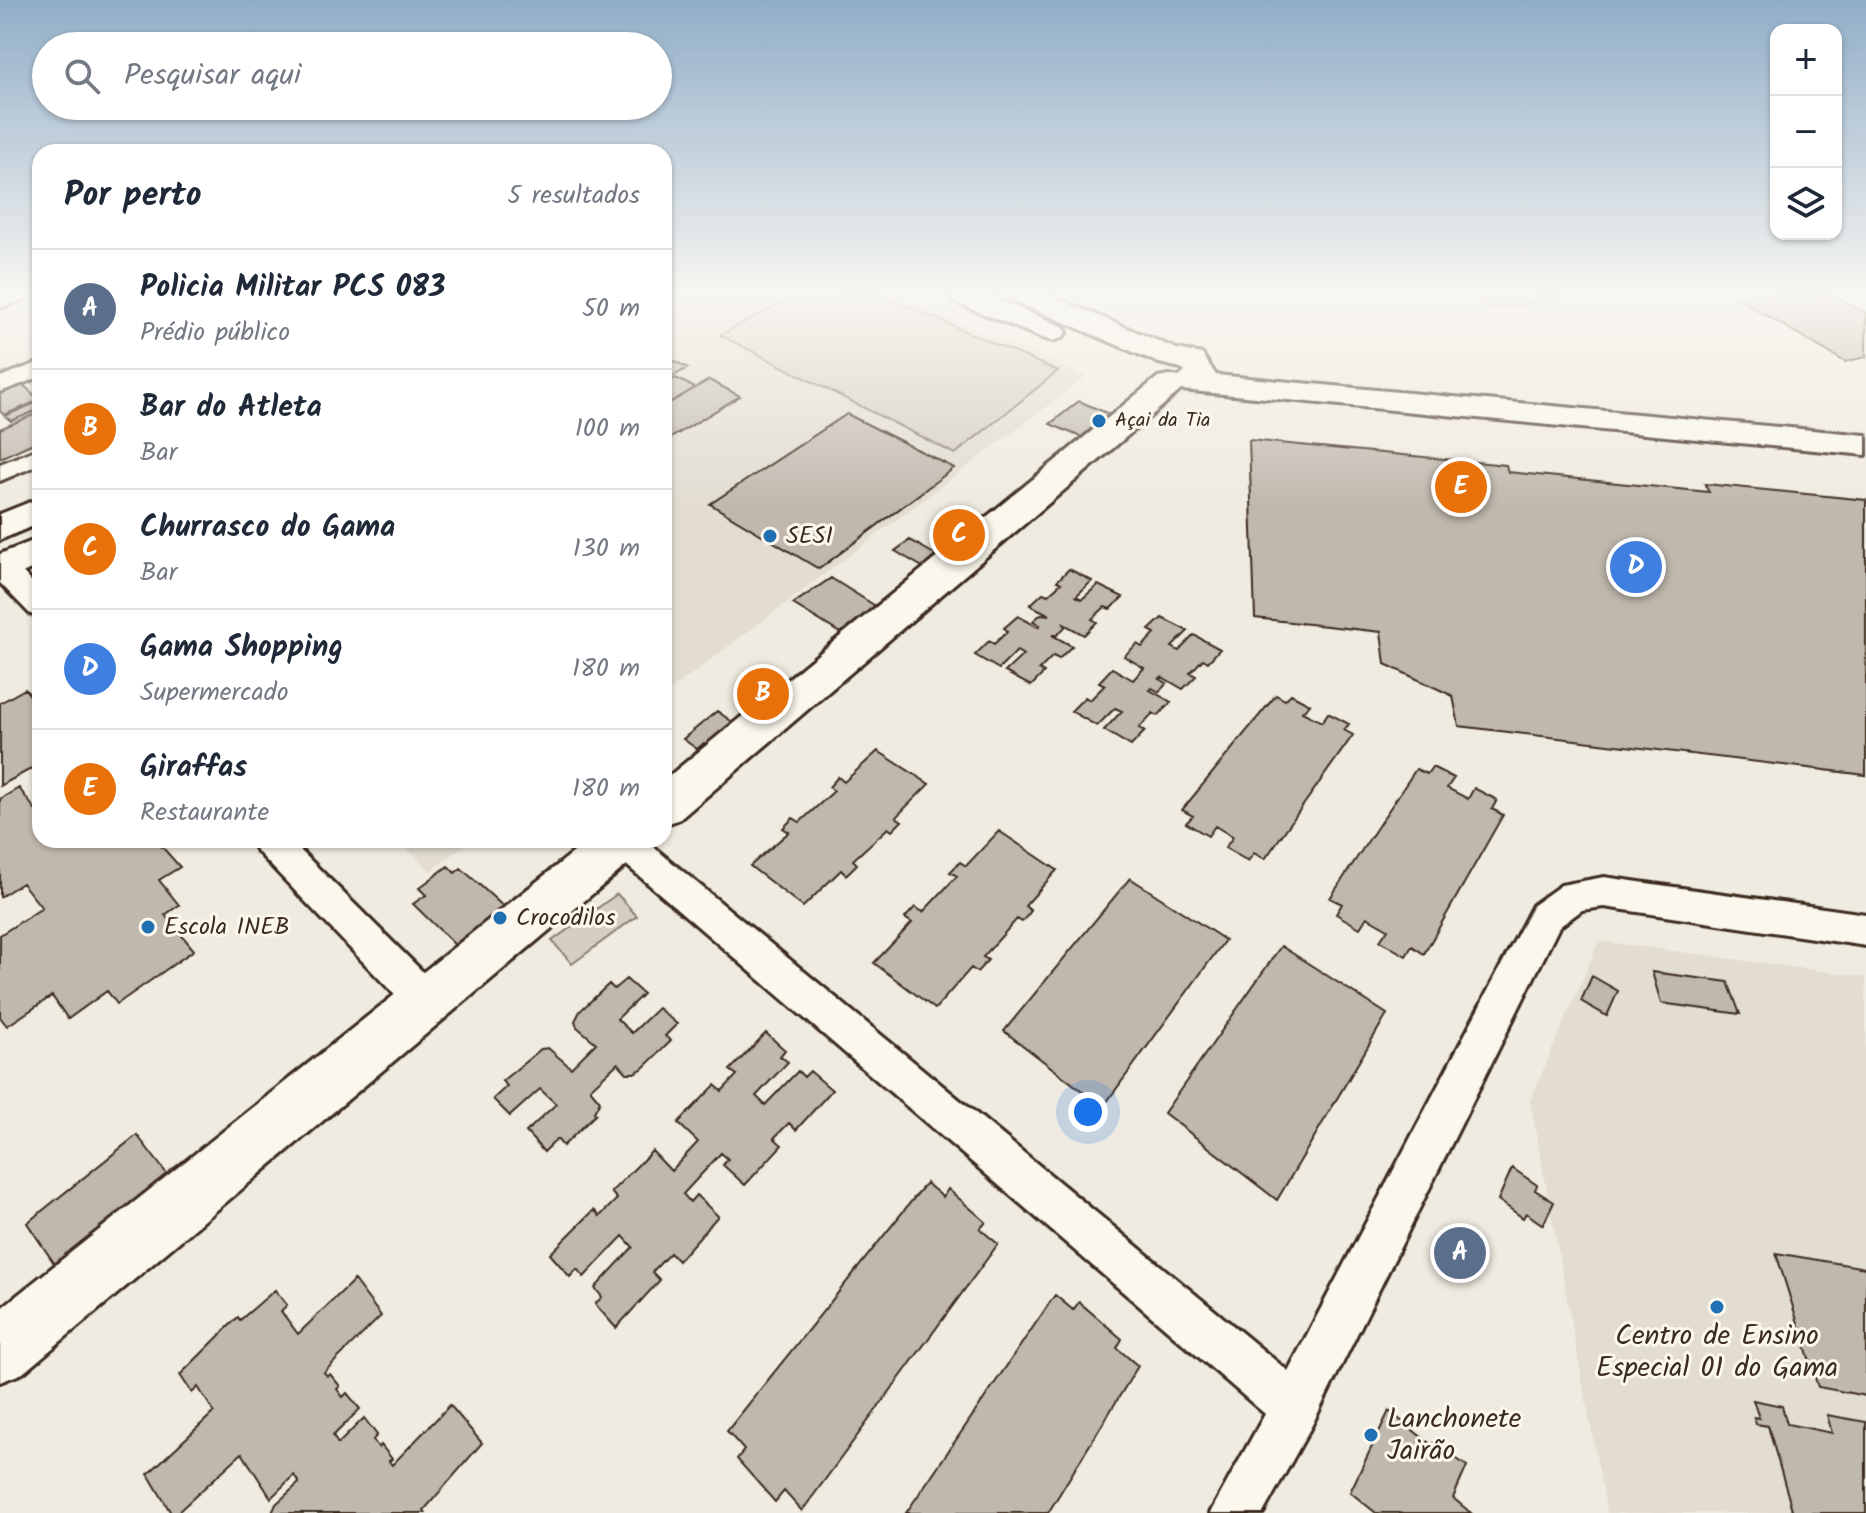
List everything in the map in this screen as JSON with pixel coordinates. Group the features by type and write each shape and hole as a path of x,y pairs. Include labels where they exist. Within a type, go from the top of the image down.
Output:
{"street":[{"path":"1161,366 1176,371 1866,445"},
{"path":"1165,366 1176,371 1866,422"},
{"path":"672,799 1176,371"},
{"path":"0,385 32,372"},
{"path":"0,473 32,459"},
{"path":"0,528 32,513"},
{"path":"32,554 1,569 32,599"},
{"path":"276,848 427,1002"},
{"path":"0,1350 613,848"},
{"path":"632,848 1295,1408"},
{"path":"1235,1513 1295,1408 1546,916 1574,896 1604,892 1866,930"}],"shaded area":[{"name":"SESI","path":"672,366 1059,366 1086,377 672,689"},
{"path":"780,366 1045,366 1058,371 955,454"},
{"path":"406,848 461,848 430,871"},
{"path":"617,894 637,916 572,964 552,941"},
{"name":"Centro de Ensino Especial 01 do Gama","path":"1599,941 1866,977 1866,1513 1607,1513 1530,1101"}],"building":[{"path":"672,366 688,368 672,377"},
{"path":"676,378 695,388 672,401 672,380"},
{"path":"709,380 740,396 672,437 672,401"},
{"path":"20,382 32,393 32,403 4,415 0,411 0,390"},
{"path":"1079,401 1109,414 1081,437 1050,424"},
{"path":"32,404 32,412 11,421 5,416"},
{"path":"847,414 954,468 819,569 710,504"},
{"path":"32,415 32,444 0,458 0,429"},
{"path":"1249,440 1506,465 1508,472 1709,492 1705,484 1866,500 1866,775 1459,726 1453,696 1385,664 1381,632 1255,618"},
{"path":"910,540 941,558 926,569 895,551"},
{"path":"1069,569 1092,581 1076,596 1082,599 1098,585 1123,597 1092,619 1097,622 1084,635 1064,624 1065,627 1057,635 1052,635 1072,646 1059,659 1053,656 1039,670 1044,673 1031,686 1005,672 1023,655 1017,651 999,669 975,655 989,641 994,644 1008,631 1004,628 1018,616 1038,627 1040,625 1033,621 1041,614 1050,615 1030,605 1061,583 1057,581"},
{"path":"831,578 877,607 840,633 793,604"},
{"path":"1162,618 1188,631 1172,647 1179,651 1194,635 1220,649 1208,662 1203,659 1190,673 1196,676 1183,689 1162,677 1159,679 1167,683 1159,692 1150,690 1171,702 1158,716 1153,713 1139,728 1145,731 1131,746 1104,730 1122,711 1115,708 1097,726 1071,711 1085,697 1090,700 1105,685 1099,682 1112,668 1133,680 1144,668 1124,656 1137,644 1142,647 1155,633 1149,630"},
{"path":"25,689 32,697 32,768 0,786 0,703"},
{"path":"1291,694 1310,704 1302,712 1322,722 1328,713 1349,724 1344,730 1353,735 1265,859 1254,853 1248,861 1225,848 1233,837 1215,826 1208,836 1186,823 1193,816 1182,810 1276,695 1285,700"},
{"path":"717,711 734,723 707,745 704,743 697,749 683,739"},
{"path":"878,751 929,784 896,817 902,821 892,831 888,828 853,860 857,864 846,875 841,870 803,907 750,866 789,832 783,828 793,818 800,822 834,791 829,787 838,777 844,782"},
{"path":"1432,767 1454,778 1447,788 1468,799 1474,788 1497,800 1492,809 1503,815 1424,954 1412,946 1406,956 1380,941 1388,929 1367,917 1360,928 1336,914 1342,904 1330,898 1416,769 1427,774"},
{"path":"19,788 32,805 32,848 163,848 180,867 159,880 179,905 165,915 194,950 117,1004 107,991 68,1019 52,996 7,1026 0,1017 0,935 42,908 22,883 0,897 0,799"},
{"path":"999,831 1057,870 1025,906 1031,911 1022,922 1017,919 983,957 988,960 977,972 971,968 935,1009 874,963 912,923 905,918 915,907 923,912 957,876 950,872 960,862 966,866"},
{"path":"448,866 455,873 461,868 506,909 458,948 413,904 426,895 419,888"},
{"path":"1130,878 1225,940 1103,1107 1004,1031"},
{"path":"1281,946 1387,1014 1277,1200 1164,1113"},
{"path":"1652,972 1728,982 1740,1014 1661,1003"},
{"path":"1592,976 1618,991 1607,1016 1581,1001"},
{"path":"626,979 643,994 617,1019 632,1033 658,1008 677,1024 665,1036 671,1041 634,1073 627,1073 618,1063 590,1089 600,1101 594,1112 596,1114 563,1146 557,1139 544,1152 526,1132 556,1104 540,1089 510,1116 493,1099 507,1086 502,1081 541,1049 548,1048 571,1068 596,1043 577,1027 575,1021 580,1011 609,984 614,989"},
{"path":"766,1033 785,1050 780,1056 788,1062 756,1096 765,1105 798,1071 804,1077 810,1071 832,1090 796,1130 789,1123 774,1138 782,1145 745,1185 723,1165 728,1159 721,1153 683,1194 690,1202 696,1195 718,1216 678,1261 670,1253 652,1272 660,1280 616,1328 595,1304 602,1297 595,1288 633,1247 623,1236 584,1277 577,1269 570,1277 550,1254 594,1210 600,1216 617,1199 611,1192 652,1151 671,1171 698,1142 678,1123 715,1085 722,1091 737,1075 730,1070"},
{"path":"137,1135 167,1174 56,1266 27,1223"},
{"path":"1512,1168 1537,1185 1535,1190 1554,1202 1543,1225 1526,1213 1523,1218 1498,1200"},
{"path":"926,1183 943,1197 948,1189 986,1222 980,1229 998,1244 802,1511 784,1491 775,1502 737,1459 744,1450 727,1431"},
{"path":"1776,1253 1866,1268 1866,1396 1818,1387"},
{"path":"354,1280 381,1316 324,1372 327,1376 330,1374 340,1386 337,1389 343,1397 347,1393 360,1409 333,1436 338,1444 364,1418 377,1435 373,1440 392,1459 389,1461 392,1465 450,1405 482,1443 424,1510 426,1513 272,1513 276,1504 299,1483 294,1475 271,1498 242,1453 177,1513 171,1513 148,1474 214,1412 198,1387 192,1393 180,1375 238,1317 240,1320 275,1290 287,1305 281,1311 298,1334"},
{"path":"1055,1295 1073,1310 1079,1302 1122,1339 1117,1348 1138,1366 1048,1513 906,1513"},
{"path":"1753,1400 1782,1406 1787,1424 1832,1433 1827,1415 1866,1422 1866,1513 1793,1513 1768,1426 1756,1424 1754,1417 1759,1418"},
{"path":"1389,1411 1433,1446 1434,1443 1467,1466 1453,1498 1471,1513 1376,1513 1350,1492"}],"place":[{"name":"Açai da Tia","path":"1099,421"},
{"name":"Giraffas","path":"1461,487"},
{"name":"Churrasco do Gama","path":"959,535"},
{"name":"SESI","path":"770,536"},
{"name":"Gama Shopping","path":"1636,567"},
{"name":"Bar do Atleta","path":"763,694"},
{"name":"Crocodilos","path":"500,918"},
{"name":"Escola INEB","path":"148,927"},
{"name":"Policia Militar PCS 083","path":"1460,1253"},
{"name":"Centro de Ensino Especial 01 do Gama","path":"1717,1307"},
{"name":"Lanchonete Jairão","path":"1371,1435"}]}
